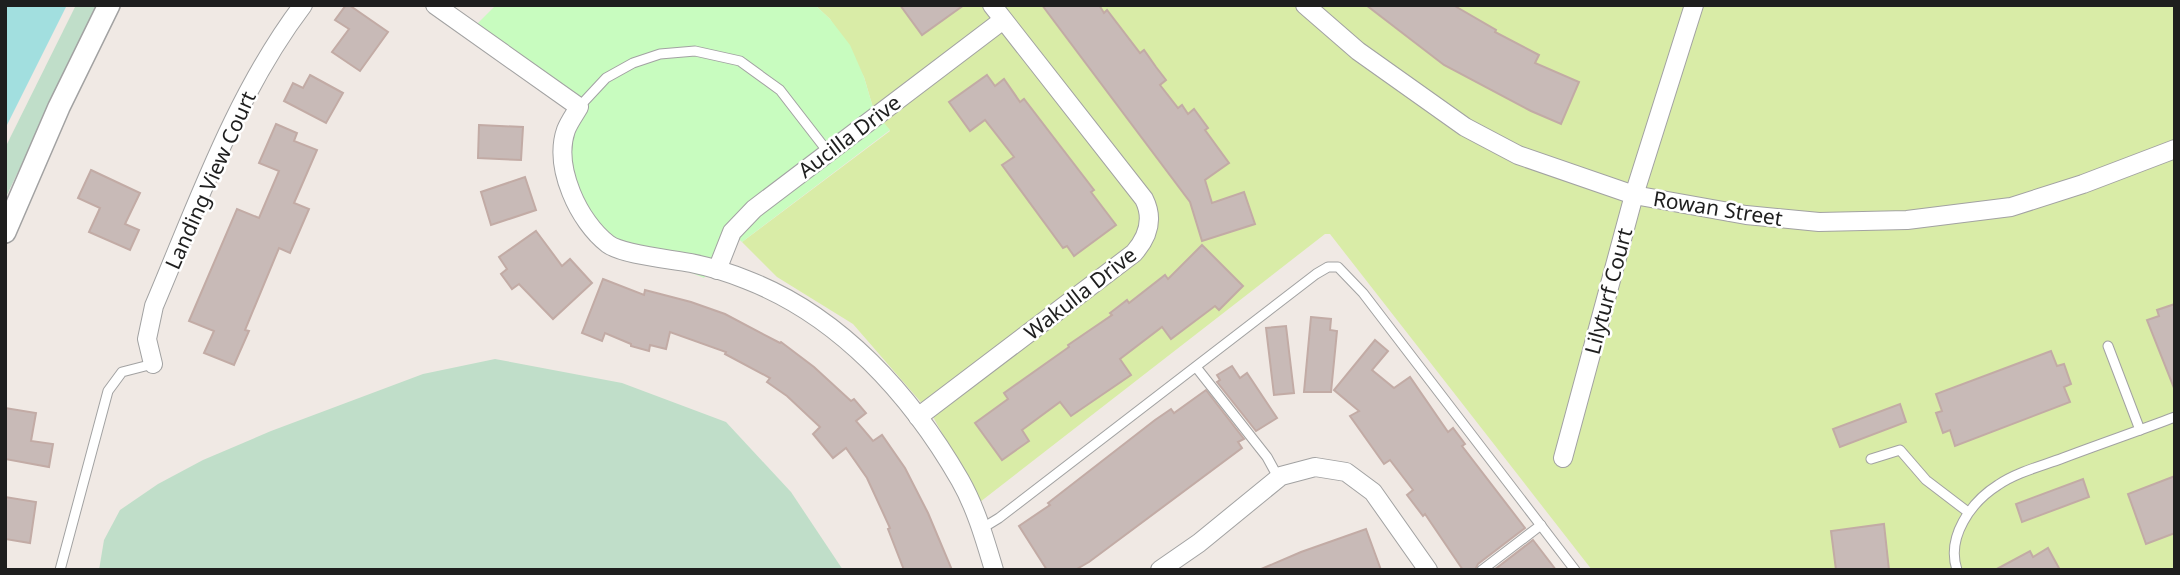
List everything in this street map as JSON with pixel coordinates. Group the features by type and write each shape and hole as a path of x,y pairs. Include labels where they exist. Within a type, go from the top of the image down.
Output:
{"street":[{"path":"5,232 59,107 109,5"},
{"name":"Landing View Court","path":"153,364 146,339 154,306 237,113 290,22 303,5"},
{"path":"435,5 579,107 566,131 563,158 570,189 586,222 610,246 747,279 794,302 835,330 897,391 918,417 961,482 981,528 994,570"},
{"name":"Wakulla Drive","path":"918,417 1134,253 1149,228 1149,212 1143,199 992,5"},
{"name":"Rowan Street","path":"1305,5 1358,51 1465,127 1518,155 1634,195 1746,215 1819,222 1907,220 2011,207 2083,184 2175,149"},
{"name":"Lilyturf Court","path":"1563,458 1634,195 1694,5"},
{"name":"Aucilla Drive","path":"717,270 724,246 732,232 754,209 1003,20"},
{"path":"1161,570 1279,479 1315,467 1346,472 1373,492 1429,570"}],"lane":[{"path":"579,107 606,78 633,63 660,54 695,51 740,61 780,90 828,152"},
{"path":"981,528 999,518 1316,274 1328,267 1338,267 1363,293 1576,570"},
{"path":"2108,346 2140,430"},
{"path":"60,570 108,391 122,372 153,364"},
{"path":"1196,367 1267,457 1279,479"},
{"path":"1957,570 1953,557 1956,540 1968,512 1998,485 2033,469 2175,417"},
{"path":"1871,459 1900,450 1926,480 1968,512"},
{"path":"1482,570 1541,526"}],"green space":[{"path":"76,5 98,5 5,199 5,148"},
{"path":"496,5 815,5 850,45 864,77 874,111 890,130 742,242 734,235 704,278 589,230 563,180 574,105 475,26"},
{"path":"815,5 2175,5 2175,570 1592,570 1330,234 1325,234 980,502 932,415 853,324 777,277 742,242 890,131 874,111 864,77 830,19"},
{"path":"495,359 622,383 726,422 791,492 843,570 99,570 104,540 120,510 158,484 203,460 271,431 423,374"}],"water":[{"path":"5,5 67,5 5,129"}],"building":[{"path":"346,5 388,32 360,71 332,52 349,29 335,20"},
{"path":"900,5 964,5 922,35"},
{"path":"1042,5 1099,5 1104,13 1107,10 1140,53 1144,50 1166,80 1160,85 1178,108 1182,105 1188,114 1194,109 1208,128 1205,130 1229,163 1205,180 1212,203 1244,192 1255,224 1202,241 1190,202"},
{"path":"1366,5 1453,5 1496,30 1495,32 1539,55 1535,63 1579,82 1561,124 1444,65"},
{"path":"310,75 343,93 326,123 284,101 293,83 303,88"},
{"path":"987,75 995,86 1004,79 1020,102 1024,99 1094,190 1091,192 1116,225 1074,256 1067,246 1063,248 1002,165 1014,157 985,120 970,131 949,102"},
{"path":"276,124 297,133 294,141 317,150 294,203 309,209 290,253 279,248 245,330 249,331 234,365 204,353 214,331 189,321 237,209 259,218 279,171 259,163"},
{"path":"479,125 523,127 521,160 478,158"},
{"path":"91,170 140,193 125,224 139,230 130,250 89,232 100,208 78,198"},
{"path":"525,177 536,210 491,225 481,192"},
{"path":"536,231 562,266 570,259 592,283 553,319 519,284 512,289 501,274 507,269 499,257"},
{"path":"1202,245 1243,286 1219,310 1215,306 1171,339 1162,327 1120,359 1131,375 1071,416 1060,402 1022,430 1029,441 1002,460 975,423 1008,399 1004,393 1112,315 1110,313 1127,300 1129,303 1165,275 1168,279"},
{"path":"603,279 644,295 645,290 725,314 781,342 814,367 851,401 854,399 866,413 856,421 873,441 882,435 905,468 952,570 904,570 888,529 890,528 867,478 846,448 833,458 813,434 820,427 787,396 767,382 770,378 725,354 726,352 670,332 666,349 650,345 649,351 631,346 605,333 602,341 582,333"},
{"path":"2175,304 2174,388 2147,320 2159,316 2157,310"},
{"path":"1311,317 1331,319 1330,330 1337,331 1331,392 1304,392"},
{"path":"1286,326 1294,393 1274,395 1266,328"},
{"path":"1375,340 1388,351 1372,370 1394,388 1410,377 1448,432 1453,428 1465,444 1462,446 1525,528 1478,564 1475,570 1463,570 1425,514 1423,516 1407,495 1413,490 1390,460 1384,464 1350,416 1359,411 1334,390"},
{"path":"2051,351 2057,366 2064,364 2071,384 2064,387 2070,402 1955,446 1950,430 1943,433 1936,413 1942,411 1936,394"},
{"path":"1232,366 1240,378 1247,373 1277,418 1256,431 1217,382 1220,380 1217,375"},
{"path":"1206,390 1244,439 1238,442 1242,448 1089,562 1075,570 1047,570 1019,526 1050,505 1048,503 1155,420 1171,409 1174,413"},
{"path":"1900,404 1906,422 1840,447 1833,429"},
{"path":"5,408 36,413 31,441 53,444 49,467 5,459"},
{"path":"2175,476 2175,533 2146,544 2128,494"},
{"path":"2083,479 2089,497 2022,522 2016,504"},
{"path":"5,497 36,502 30,543 5,539"},
{"path":"1884,524 1889,570 1836,570 1831,531"},
{"path":"1366,529 1381,570 1259,570 1301,552"},
{"path":"1533,540 1556,570 1494,570"},
{"path":"2048,548 2060,570 1995,570 2030,551 2033,557"}]}
